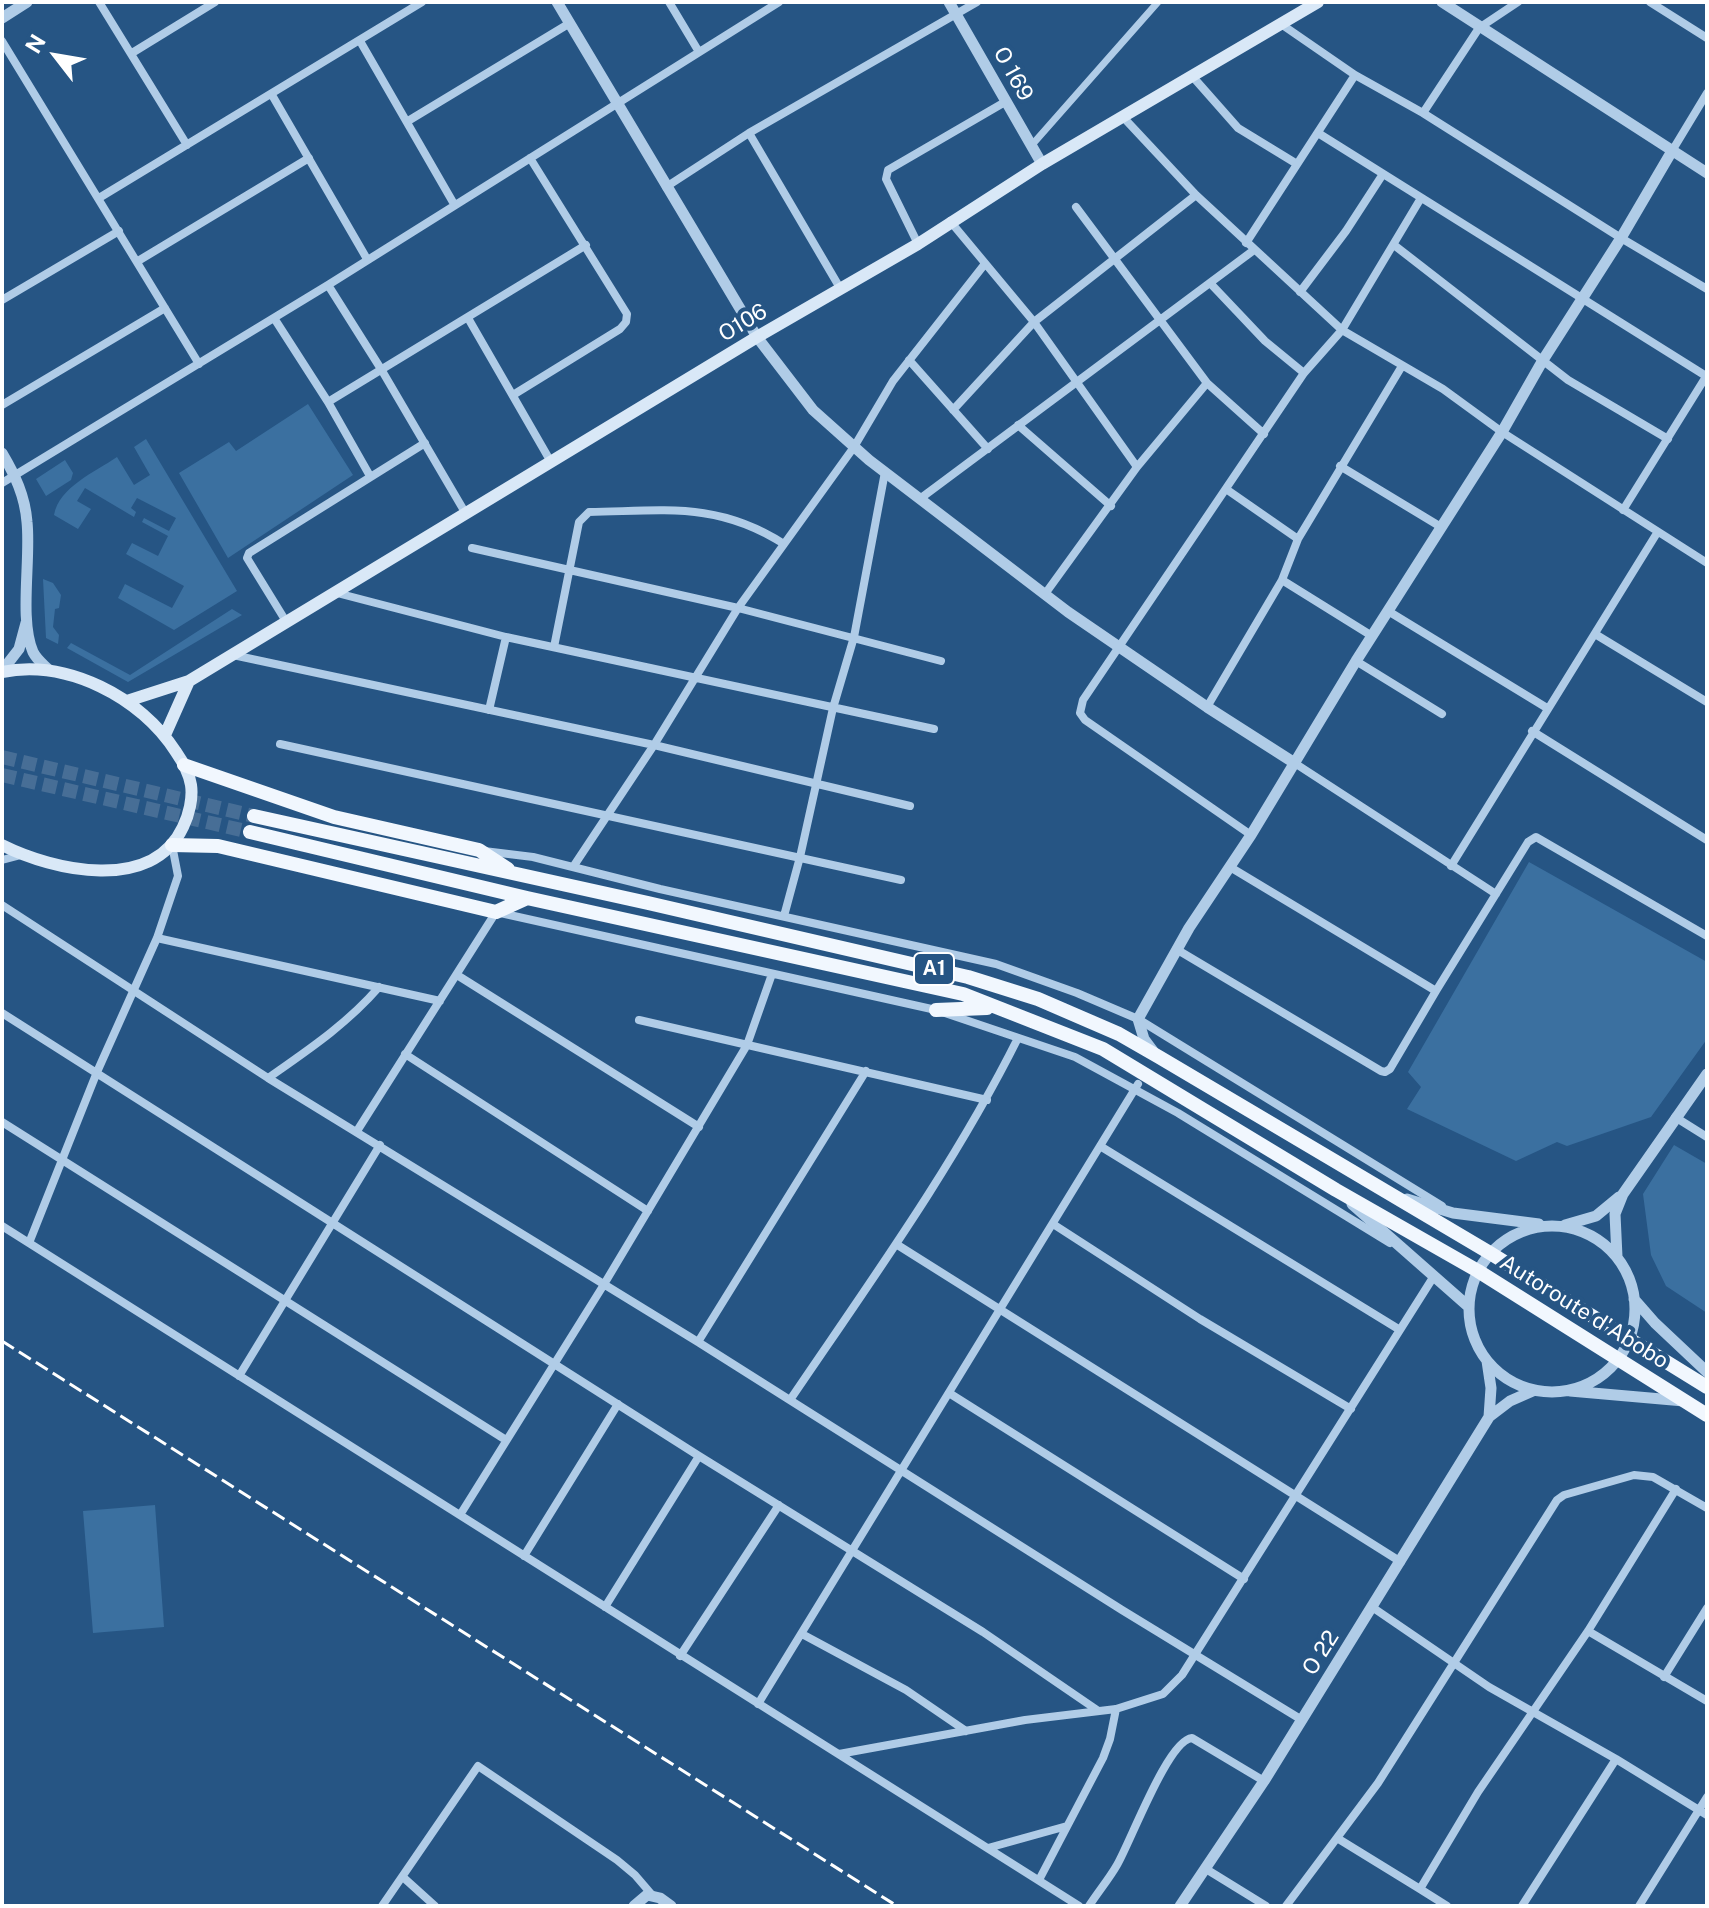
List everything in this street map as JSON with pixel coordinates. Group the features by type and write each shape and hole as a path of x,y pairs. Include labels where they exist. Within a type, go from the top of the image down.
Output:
{"main road":[{"name":"O106","path":"127,701 189,681 757,337 918,244 1042,164 1314,3"},
{"path":"2,672 49,670 105,689 127,701 165,735 184,765 191,788 186,820 172,845 149,861 103,870 73,870 21,855 2,845"},
{"path":"165,735 189,681"},
{"path":"184,765 334,817 479,850 515,873"},
{"name":"A1","path":"254,816 968,977 1038,999 1119,1034 1490,1253"},
{"name":"A1","path":"250,832 527,898 963,994 1103,1049 1336,1190 1478,1271"},
{"path":"172,845 218,846 496,912 527,898"},
{"path":"936,1010 1000,1008"},
{"name":"Autoroute d'Abobo","path":"1490,1253 1707,1387"},
{"name":"Autoroute d'Abobo","path":"1478,1271 1707,1415"}],"street":[{"path":"2,18 27,2"},
{"path":"99,2 187,145"},
{"path":"132,53 215,2"},
{"path":"99,198 422,2"},
{"path":"557,2 757,337 813,410 885,472 1045,594 1207,707 1496,894"},
{"path":"669,2 699,52"},
{"path":"2,483 328,285 779,2"},
{"name":"O 169","path":"949,2 1042,164"},
{"path":"666,187 749,133 977,2"},
{"path":"1031,146 1158,2"},
{"path":"1442,2 1707,173"},
{"path":"1423,113 1479,28 1518,2"},
{"path":"1650,2 1707,38"},
{"path":"408,121 570,23"},
{"path":"1281,24 1355,75 1423,113 1707,289"},
{"path":"2,41 199,364"},
{"path":"360,41 454,204"},
{"path":"1246,243 1355,75"},
{"path":"1193,77 1238,128 1297,164"},
{"path":"1159,1057 1144,1039 1138,1019 1176,949 1251,835 1293,762 1502,432 1707,93"},
{"path":"272,95 367,259"},
{"path":"918,244 886,179 888,170 1005,102"},
{"path":"1123,117 1196,195 1342,330 1443,389 1502,432 1707,563"},
{"path":"749,133 840,288"},
{"path":"1318,133 1707,375 1623,510"},
{"path":"138,261 309,158"},
{"path":"513,395 620,329 626,322 627,314 530,158"},
{"path":"1300,292 1346,231 1383,174"},
{"path":"953,410 1034,322 1196,195"},
{"path":"1251,835 1085,720 1080,713 1083,700 1304,373 1342,330 1421,198"},
{"path":"1076,207 1207,383 1264,434"},
{"path":"950,221 1034,322 1137,467"},
{"path":"2,300 119,231"},
{"path":"328,402 586,245"},
{"path":"1394,245 1568,380 1668,439"},
{"path":"921,498 1254,250"},
{"path":"573,867 654,745 738,608 854,447 879,402 909,360 984,265"},
{"path":"1210,283 1265,341 1304,373"},
{"path":"328,285 466,514"},
{"path":"2,405 165,308"},
{"path":"274,318 328,402 370,476"},
{"path":"468,318 551,462"},
{"path":"909,360 988,449"},
{"path":"1207,707 1282,580 1298,539 1402,366"},
{"path":"1045,594 1137,467 1207,383"},
{"path":"1018,425 1111,506"},
{"path":"287,623 248,555 425,443"},
{"path":"2,453 15,476 28,522 27,617 34,654 49,670"},
{"path":"1340,466 1441,527"},
{"path":"784,916 833,708 854,637 885,472"},
{"path":"1226,489 1298,539"},
{"path":"554,647 579,522 589,512 689,510 722,515 765,532 784,544"},
{"path":"1451,866 1657,533"},
{"path":"472,548 738,608 941,661"},
{"path":"1282,580 1372,636"},
{"path":"337,593 506,637 934,729"},
{"path":"1388,611 1547,708"},
{"path":"2,672 19,649 27,617"},
{"path":"1595,634 1707,702"},
{"path":"489,710 506,637"},
{"path":"233,655 654,745 910,806"},
{"path":"1356,661 1442,714"},
{"path":"1532,731 1707,840"},
{"path":"280,744 901,880"},
{"path":"1176,949 1385,1072 1390,1069 1528,842 1536,837 1707,936"},
{"path":"29,1243 60,1160 157,938 178,876 172,845"},
{"path":"479,850 533,857 996,964 1077,993 1138,1019 1453,1213"},
{"path":"2,860 21,855"},
{"path":"1230,867 1436,991"},
{"path":"2,905 268,1078 698,1342 1302,1720"},
{"path":"357,1131 496,912 936,1010 1075,1057 1136,1088 1408,1254"},
{"path":"157,938 440,1001"},
{"path":"460,1515 603,1286 747,1045 772,974"},
{"path":"457,975 699,1127"},
{"path":"268,1078 360,1010 379,987"},
{"path":"2,1013 699,1456 983,1632 1097,1710"},
{"path":"639,1020 987,1100"},
{"path":"790,1400 896,1244 987,1100 1018,1038"},
{"path":"405,1054 648,1211"},
{"path":"698,1342 866,1071"},
{"path":"758,1704 1143,1072"},
{"path":"1618,1257 1615,1214 1623,1194 1707,1074"},
{"path":"1675,1117 1707,1137"},
{"path":"2,1122 506,1440"},
{"path":"239,1376 380,1145"},
{"path":"1100,1146 1400,1330"},
{"path":"1336,1190 1469,1307"},
{"path":"1385,1192 1453,1213 1547,1226 1561,1226 1596,1216 1623,1194"},
{"path":"1053,1224 1200,1319 1351,1409"},
{"path":"2,1226 1079,1906"},
{"path":"1547,1226 1516,1234 1490,1253 1478,1271 1469,1307 1471,1326 1487,1361 1508,1380 1535,1390 1686,1402"},
{"path":"1561,1226 1593,1236 1618,1257 1629,1277 1634,1299 1634,1320 1629,1340 1618,1359 1594,1379 1565,1391"},
{"path":"896,1244 1401,1562"},
{"path":"838,1754 1116,1709 1163,1694 1182,1675 1195,1655 1434,1276"},
{"path":"1634,1299 1707,1372"},
{"path":"1487,1361 1491,1388 1489,1417"},
{"path":"1489,1417 1510,1401 1535,1390"},
{"path":"949,1393 1244,1579"},
{"path":"524,1556 618,1404"},
{"name":"O 22","path":"1180,1906 1264,1781 1489,1417"},
{"path":"605,1607 699,1456"},
{"path":"1286,1906 1378,1783 1549,1511 1564,1495 1634,1475 1653,1477 1707,1508"},
{"path":"1420,1889 1478,1792 1588,1631 1676,1489"},
{"path":"680,1656 779,1505"},
{"path":"1372,1607 1489,1687 1703,1812"},
{"path":"1664,1677 1707,1608"},
{"path":"1588,1631 1707,1701"},
{"path":"802,1634 906,1690 966,1731"},
{"path":"1039,1880 1106,1750 1116,1709"},
{"path":"1089,1906 1116,1866 1165,1766 1176,1746 1184,1739 1192,1738 1264,1781"},
{"path":"1522,1906 1616,1759"},
{"path":"382,1906 478,1766 617,1860 653,1896 671,1906"},
{"path":"1639,1906 1703,1812 1707,1797"},
{"path":"988,1848 1067,1826"},
{"path":"1337,1838 1447,1906"},
{"path":"1206,1869 1266,1906"},
{"path":"404,1878 435,1906"},
{"path":"634,1906 643,1897 653,1896"}],"shaded area":[{"path":"308,404 353,475 228,558 179,473 229,442 236,451"},
{"path":"146,439 237,591 174,630 118,598 125,584 172,608 184,586 126,554 132,543 158,556 168,536 142,522 144,518 169,531 176,518 137,498 131,508 136,512 134,517 85,488 77,501 91,509 78,529 54,515 57,505 70,488 117,457 134,485 150,475 134,447"},
{"path":"65,460 73,473 71,480 46,496 36,479"},
{"path":"43,579 53,583 61,595 59,608 55,609 53,627 59,635 58,644 46,638"},
{"path":"232,609 242,615 128,682 67,648 71,643 130,675"},
{"path":"1529,862 1707,962 1707,1039 1651,1117 1567,1146 1557,1142 1516,1161 1407,1109 1421,1087 1408,1072"},
{"path":"1674,1145 1707,1164 1707,1313 1666,1286 1651,1255 1643,1194"},
{"path":"155,1505 164,1627 93,1633 83,1511"}],"tunnel":[{"path":"2,757 254,816"},
{"path":"2,775 250,832"}],"railway":[{"path":"2,1341 897,1906"}]}
